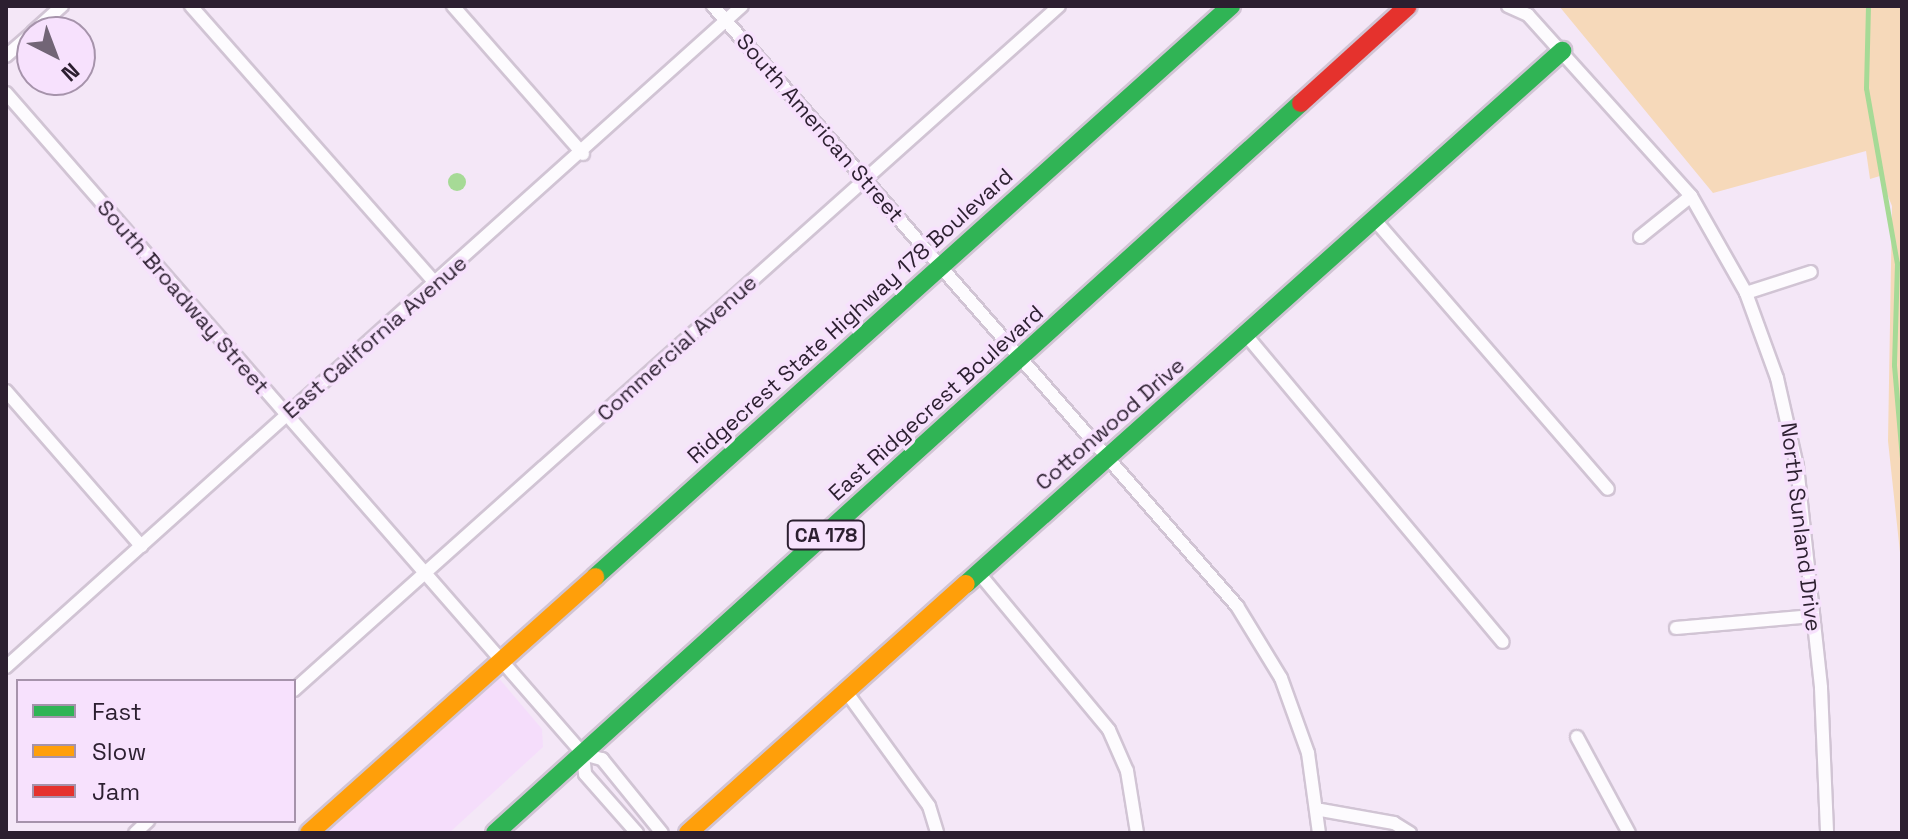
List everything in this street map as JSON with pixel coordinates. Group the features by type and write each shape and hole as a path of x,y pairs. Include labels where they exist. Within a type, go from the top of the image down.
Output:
{"street":[{"path":"191,6 436,284"},
{"path":"453,6 583,154"},
{"name":"South American Street","path":"713,6 1108,458 1264,645 1308,753 1321,810 1319,833"},
{"name":"East California Avenue","path":"6,667 285,415 583,154 742,6"},
{"name":"Commercial Avenue","path":"296,688 1059,6"},
{"name":"Ridgecrest State Highway 178 Boulevard","path":"309,833 1231,6"},
{"name":"East Ridgecrest Boulevard","path":"495,833 1408,6"},
{"name":"North Sunland Drive","path":"1508,6 1528,11 1691,196 1746,293 1789,424 1812,616 1827,833"},
{"name":"Cottonwood Drive","path":"688,833 1562,51"},
{"name":"South Broadway Street","path":"6,93 583,754"},
{"path":"1640,237 1691,196"},
{"path":"1374,219 1608,489"},
{"path":"1746,293 1811,272"},
{"path":"1246,335 1503,642"},
{"path":"6,391 141,546"},
{"path":"978,572 1109,730 1127,771 1137,833"},
{"path":"1676,628 1812,616"},
{"path":"845,690 915,784 937,833"},
{"path":"1577,737 1629,833"},
{"path":"637,833 585,774 583,754 602,759 662,833"},
{"path":"1321,810 1394,823 1410,833"}],"shaded area":[{"path":"1559,6 1902,6 1902,571 1888,441 1892,206 1880,176 1870,179 1866,151 1713,193"},
{"path":"453,173 461,173 466,182 464,189 453,191 448,186 448,178"},
{"path":"497,676 542,729 543,747 449,833 319,833"}],"waterway":[{"path":"1868,6 1866,88 1897,263 1894,365 1902,458"}],"traffic: fast":[{"path":"595,577 1231,6"},
{"path":"966,584 1562,51"},
{"path":"495,833 1301,103"}],"traffic: slow":[{"path":"309,833 595,577"},
{"path":"688,833 966,584"}],"traffic: jam":[{"path":"1301,103 1408,6"}]}
